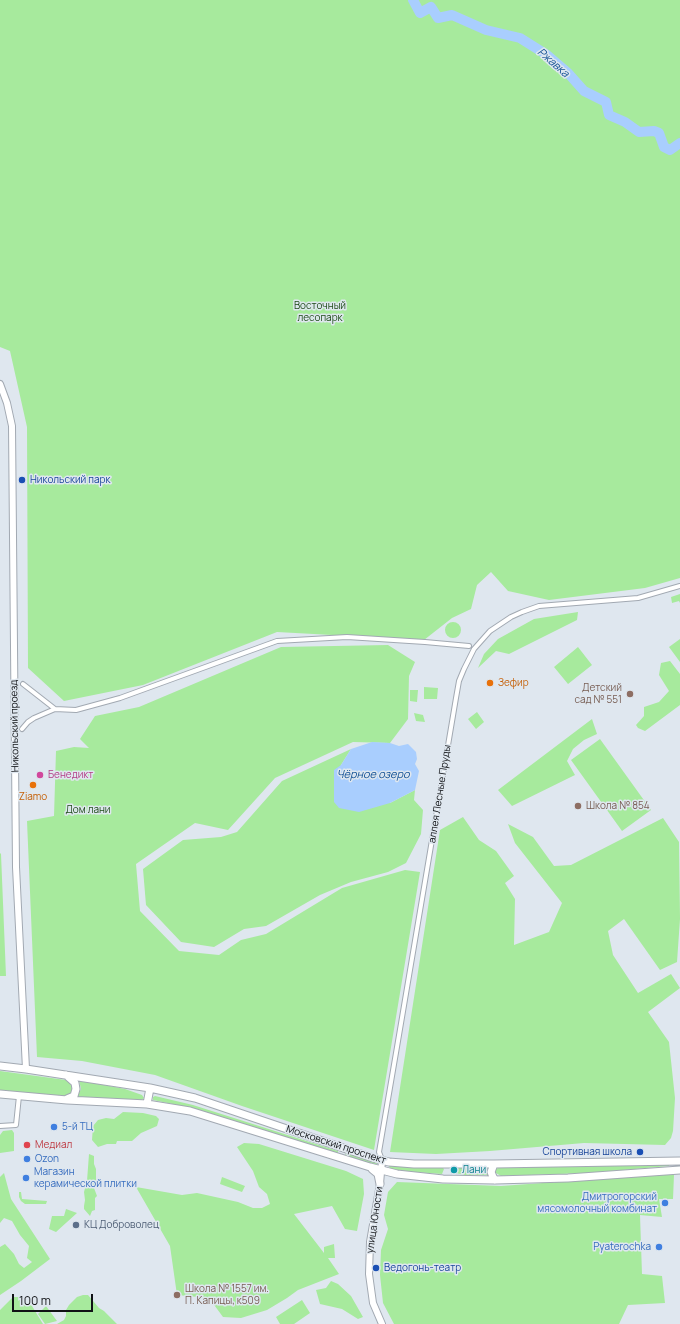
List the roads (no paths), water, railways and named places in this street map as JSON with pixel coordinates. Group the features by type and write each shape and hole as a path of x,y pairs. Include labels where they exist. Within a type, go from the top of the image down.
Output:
{"main road":[{"name":"Московский проспект","path":"0,1066 150,1088 195,1098 382,1161 445,1165 680,1161"},
{"path":"66,1075 75,1083 76,1089 74,1096 67,1100"},
{"path":"147,1104 150,1088"},
{"name":"Московский проспект","path":"0,1094 67,1100 147,1104 190,1111 382,1171 443,1179 495,1180 568,1178 680,1170"},
{"path":"340,1158 344,1148"},
{"path":"494,1164 491,1172 495,1180"},
{"path":"443,1179 448,1172 448,1168 445,1165"},
{"path":"370,1167 378,1174 380,1184"}],"street":[{"name":"Никольский проезд","path":"0,384 7,403 12,426 16,867 26,1069"},
{"name":"аллея Лесные Пруды","path":"382,1161 379,1152 459,681 474,649 490,631 511,617 539,606 638,598 680,586"},
{"path":"22,729 25,722 55,709 76,710 120,698 277,641 347,638 469,646"},
{"path":"22,684 55,709"},
{"path":"0,1126 16,1125 19,1096"},
{"name":"улица Юности","path":"382,1161 382,1171 370,1242 369,1274 373,1303 382,1324"},
{"path":"380,1184 385,1176 394,1173"}],"water":[{"name":"Чёрное озеро","path":"372,742 390,743 399,746 408,744 416,752 417,759 415,764 419,771 415,790 390,803 359,812 339,808 334,802 334,770 341,765 351,749"}],"waterway":[{"name":"Ржавка","path":"413,0 420,13 431,7 438,18 452,15 486,30 520,38 547,55 568,73 584,91 606,102 609,115 625,122 639,132 654,131 659,133 664,147 670,150 680,143"}],"place":[{"name":"Никольский парк","path":"22,480"},
{"name":"Зефир","path":"490,683"},
{"name":"Детский сад № 551","path":"630,694"},
{"name":"Бенедикт","path":"40,775"},
{"name":"Ziamo","path":"33,785"},
{"name":"Школа № 854","path":"578,806"},
{"name":"5-й ТЦ","path":"54,1127"},
{"name":"Медиал","path":"27,1145"},
{"name":"Спортивная школа","path":"640,1152"},
{"name":"Ozon","path":"27,1159"},
{"name":"Лани","path":"454,1170"},
{"name":"Магазин керамической плитки","path":"26,1178"},
{"name":"Дмитрогорский мясомолочный комбинат","path":"665,1203"},
{"name":"КЦ Доброволец","path":"76,1225"},
{"name":"Pyaterochka","path":"659,1247"},
{"name":"Ведогонь-театр","path":"376,1268"},
{"name":"Школа № 1557 им. П. Капицы, к509","path":"177,1295"}],"park label":[{"name":"Восточный лесопарк","path":"320,312"},
{"name":"Дом лани","path":"88,810"}]}
